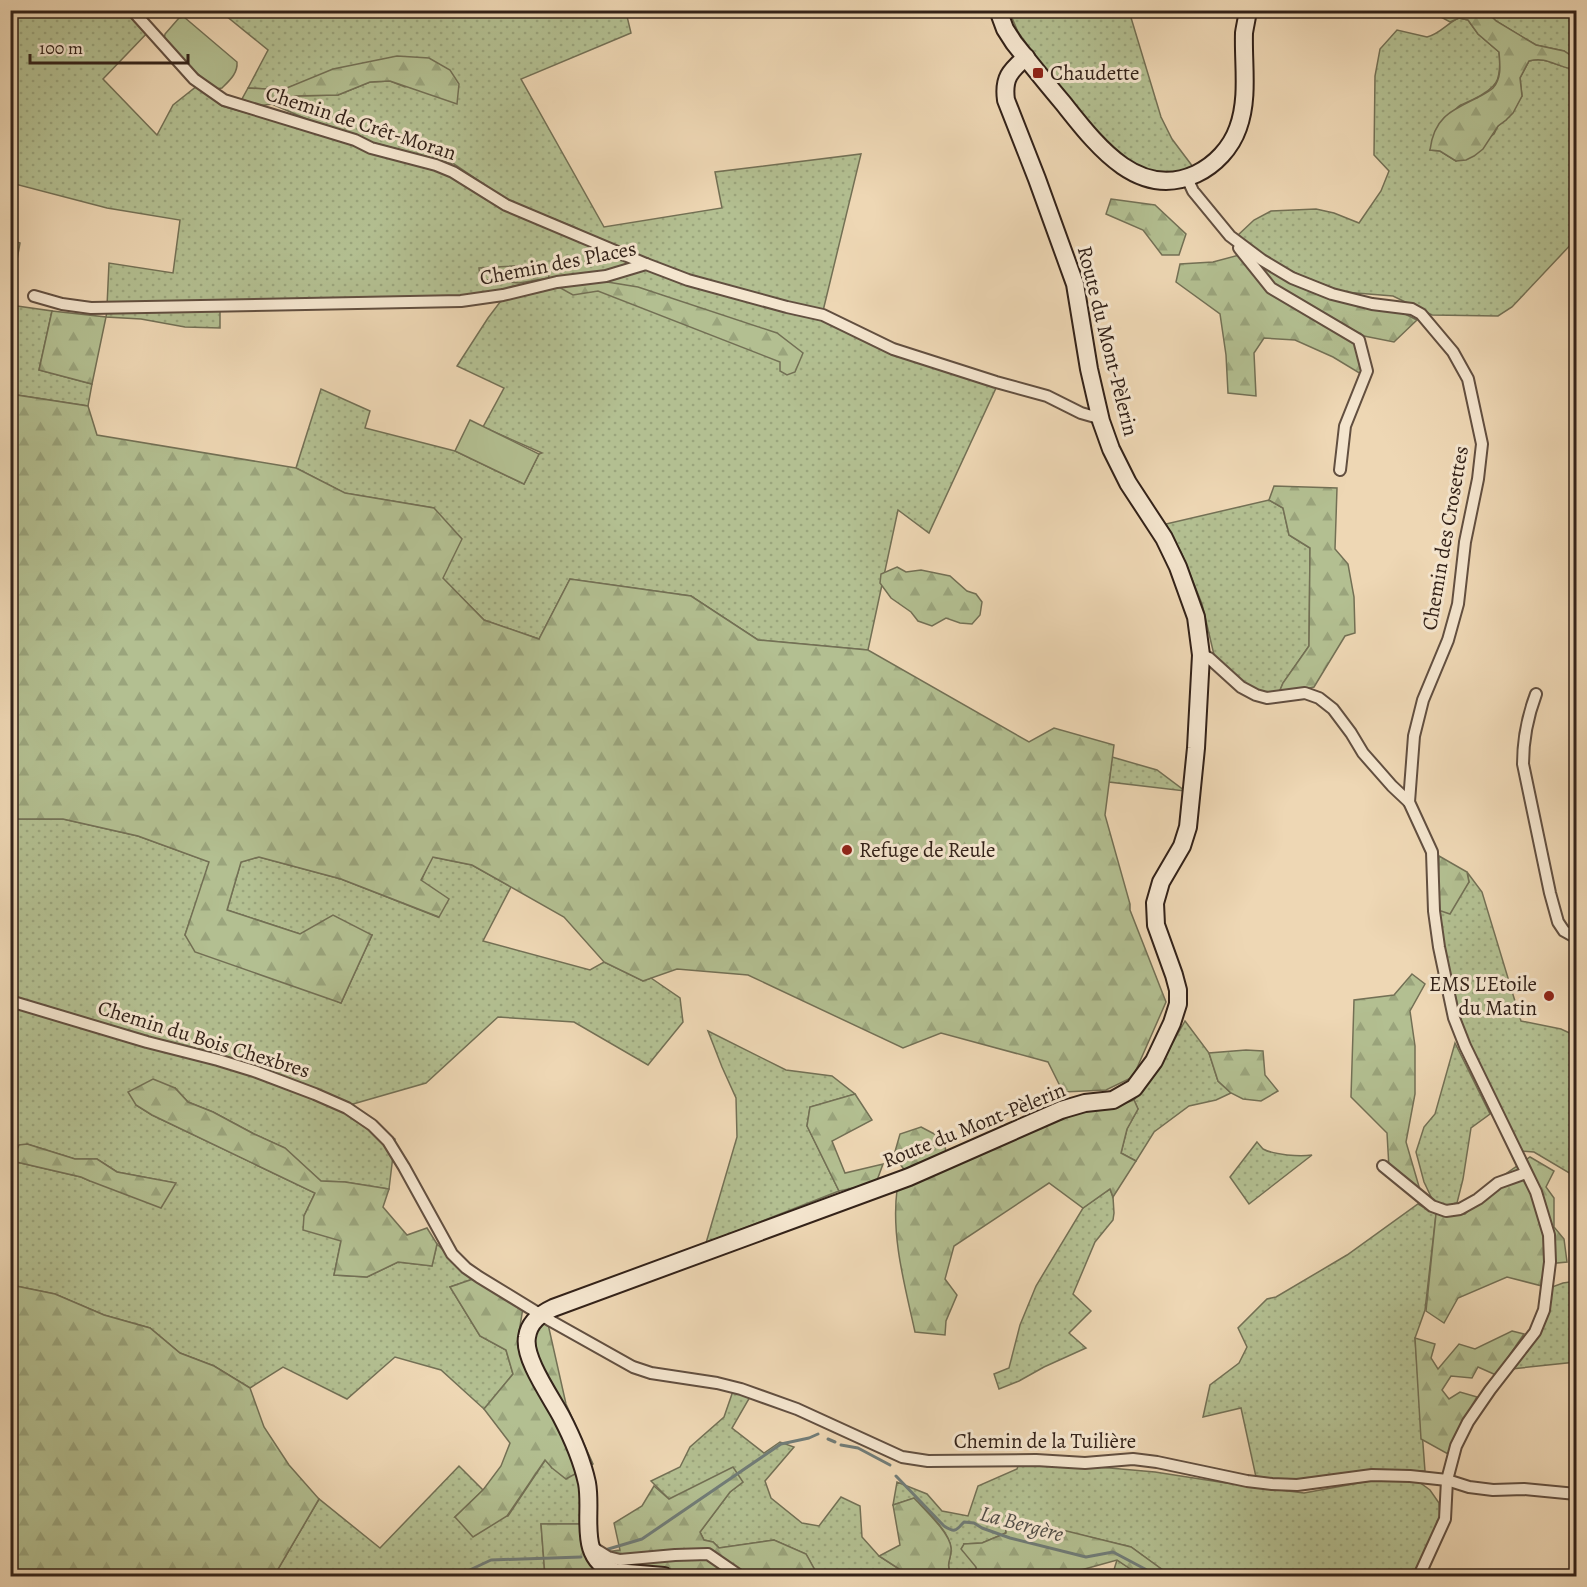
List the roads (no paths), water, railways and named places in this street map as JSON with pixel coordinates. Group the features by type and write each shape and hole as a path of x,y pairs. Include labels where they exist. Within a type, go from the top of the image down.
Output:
{"street":[{"name":"Chemin de Crêt-Moran","path":"132,10 194,79 224,100 355,140 371,148 436,165 453,172 506,205 646,264"},
{"path":"998,10 1005,30 1091,138 1121,166 1154,180 1187,178 1217,160 1232,142 1240,121 1245,95 1244,32 1248,10"},
{"name":"Route du Mont-Pèlerin","path":"541,1314 909,1177 1061,1110 1085,1103 1113,1100 1134,1088 1154,1060 1172,1023 1179,999 1174,975 1156,925 1155,903 1161,882 1182,846 1188,827 1198,725 1201,655 1196,617 1173,555 1128,483 1111,449 1099,416 1075,284 1006,100 1007,77 1026,57"},
{"name":"Chemin des Crosettes","path":"1187,178 1193,191 1230,236 1262,260 1292,278 1332,294 1372,304 1412,309 1420,314 1453,352 1468,379 1482,444 1478,479 1465,542 1458,604 1448,640 1423,700 1414,736 1410,802 1432,852 1438,947 1454,1018 1465,1046 1536,1192 1549,1235 1551,1262 1544,1310 1531,1337 1490,1390 1468,1422 1456,1446 1447,1480 1445,1519 1419,1576"},
{"path":"1230,236 1271,288 1359,340 1367,371 1345,426 1340,470"},
{"name":"Chemin des Places","path":"34,296 62,304 91,308 461,301 503,296 558,282 606,276 646,264 688,280 823,315 893,349 1047,396 1080,413 1099,416"},
{"path":"1201,655 1209,658 1242,687 1256,695 1267,698 1305,693 1319,698 1333,709 1363,753 1392,786 1410,802"},
{"path":"1536,694 1528,716 1523,744 1523,764 1558,922 1564,931 1573,936 1576,935"},
{"name":"Chemin du Bois Chexbres","path":"10,1001 254,1071 333,1101 361,1116 380,1132 396,1153 452,1254 466,1268 541,1314"},
{"path":"1383,1166 1432,1206 1446,1211 1460,1209 1478,1199 1498,1183 1526,1173"},
{"path":"541,1314 533,1321 527,1336 528,1354 580,1458 588,1487 590,1546 596,1558 615,1572 664,1576"},
{"name":"Chemin de la Tuilière","path":"541,1314 633,1367 651,1373 741,1389 797,1409 902,1457 928,1461 1036,1460 1085,1463 1133,1459 1272,1484 1297,1485 1372,1475 1410,1476 1447,1480 1469,1487 1492,1490 1524,1489 1576,1494"},
{"path":"590,1546 608,1557 620,1560 708,1554 740,1576"}],"waterway":[{"name":"La Bergère","path":"605,1550 642,1539 781,1444 818,1434"},
{"name":"La Bergère","path":"828,1439 835,1442"},
{"name":"La Bergère","path":"841,1445 858,1448 890,1465"},
{"name":"La Bergère","path":"896,1476 944,1526 951,1530 957,1529 964,1522 974,1523 1010,1538 1086,1557 1113,1552 1155,1576"},
{"name":"La Bergère","path":"457,1576 491,1560 581,1557"}],"place":[{"name":"Chaudette","path":"1038,73"},
{"name":"Refuge de Reule","path":"847,850"},
{"name":"EMS L'Etoile du Matin","path":"1549,996"}]}
